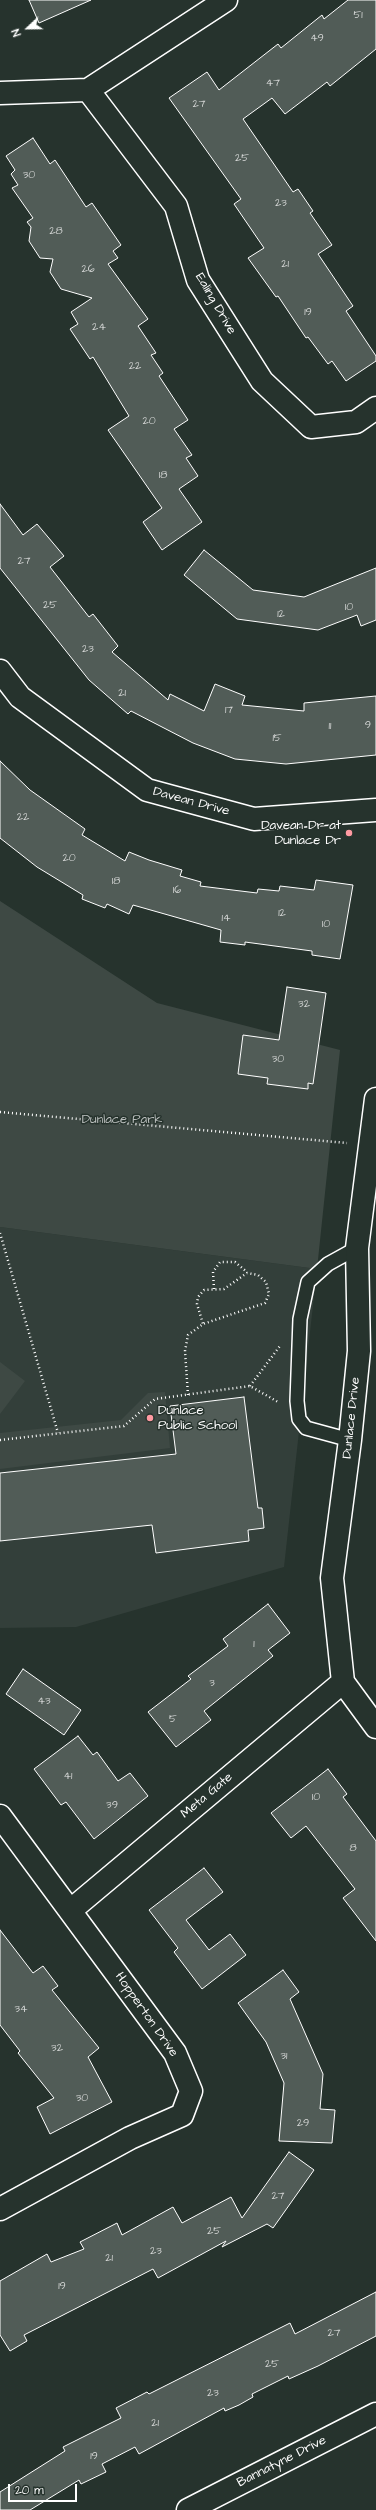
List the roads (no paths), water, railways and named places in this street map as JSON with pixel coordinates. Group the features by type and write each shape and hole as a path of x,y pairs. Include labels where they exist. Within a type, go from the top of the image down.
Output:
{"street":[{"path":"0,93 88,90 226,0"},
{"name":"Ealing Drive","path":"88,90 176,206 198,280 262,381 311,428 356,422 376,408"},
{"name":"Davean Drive","path":"0,672 20,697 147,790 254,819 376,810"},
{"name":"Dunlace Drive","path":"343,1682 332,1578 350,1440 358,1351 357,1248 376,1099"},
{"path":"343,1682 376,1727"},
{"name":"Meta Gate","path":"71,1910 343,1682"},
{"name":"Hopperton Drive","path":"0,1816 71,1910 175,2053 190,2091 182,2115 130,2138 0,2209"},
{"name":"Bannatyne Drive","path":"188,2510 376,2414"}],"lane":[{"path":"350,1440 307,1429 298,1413 300,1319 305,1289 312,1276 328,1264 357,1248"}],"place":[{"name":"Davean Dr at Dunlace Dr","path":"349,833"},
{"name":"Dunlace Public School","path":"150,1418"}],"park label":[{"name":"Dunlace Park","path":"122,1120"}]}
